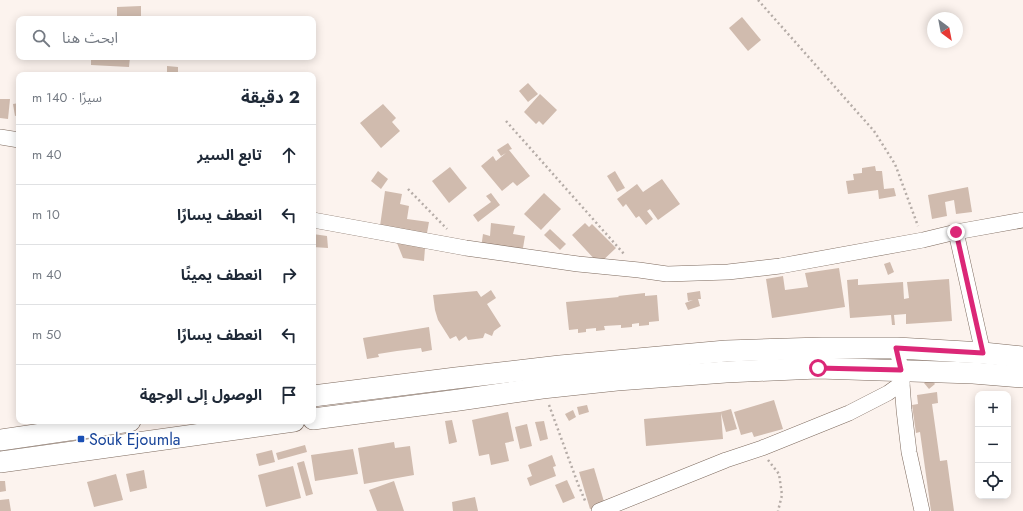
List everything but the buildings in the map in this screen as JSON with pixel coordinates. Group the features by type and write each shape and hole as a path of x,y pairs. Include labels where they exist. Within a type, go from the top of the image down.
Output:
{"main road":[{"path":"316,396 560,366 726,351 822,348 896,348 1023,357"},
{"path":"316,419 542,388 617,380 726,372 818,368 902,377 973,373 1023,377"},
{"path":"456,378 459,400"},
{"path":"0,440 109,424"},
{"path":"0,462 272,424"}],"street":[{"path":"0,137 16,140"},
{"path":"316,221 466,248 578,264 667,274 728,272 780,266 1023,220"},
{"path":"956,232 983,353"},
{"path":"896,348 902,377 904,410 910,452 922,511"},
{"path":"593,508 762,448 849,413 888,393 902,377"}],"path":[{"path":"758,0 874,131 895,164 923,240"},
{"path":"506,121 639,270"},
{"path":"408,189 466,248"},
{"path":"542,388 578,484 593,508"},
{"path":"762,448 765,456 780,474 782,495 778,511"}],"place":[{"name":"Souk Ejoumla","path":"81,439"}],"route":[{"path":"818,368 901,370 896,348 983,353 956,232"}]}
